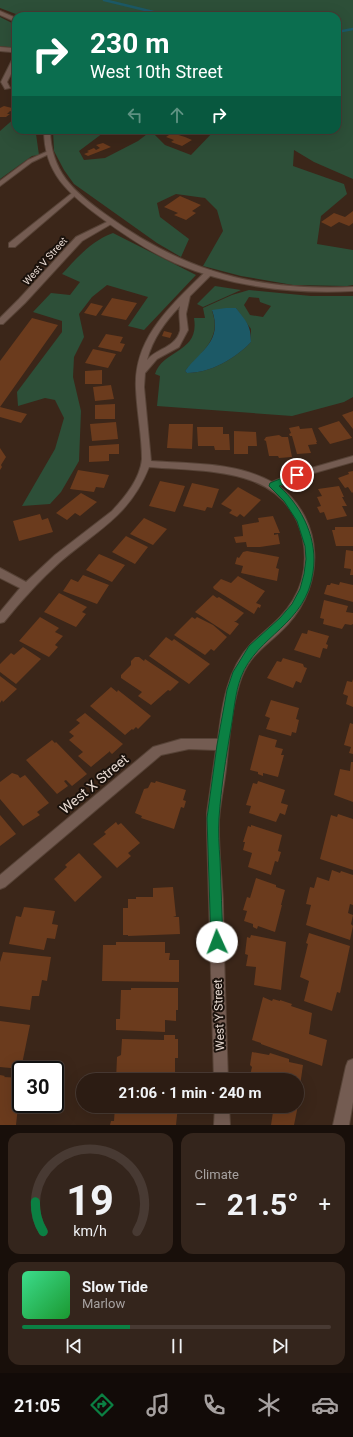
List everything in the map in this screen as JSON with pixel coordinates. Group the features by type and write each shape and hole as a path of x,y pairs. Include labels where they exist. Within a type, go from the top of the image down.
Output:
{"street":[{"path":"0,13 12,18"},
{"path":"0,49 12,50"},
{"path":"7,88 4,82 12,66"},
{"path":"0,90 12,88"},
{"path":"47,134 48,152 53,166 60,179 74,194 111,222 157,251 177,261 239,280 291,288 353,289"},
{"path":"0,184 30,161 48,152"},
{"path":"12,245 74,194"},
{"name":"West V Street","path":"0,322 22,302 79,238 111,222"},
{"path":"0,619 27,587 68,550 95,531 116,512 136,486 146,464 139,375 143,354 152,334 166,314 210,272"},
{"path":"139,375 154,357 176,344 181,337 184,330 182,314 186,296"},
{"path":"146,464 227,471 250,476 273,486 297,475 353,459"},
{"name":"West Y Street","path":"221,1073 213,818 222,745 236,675 253,649 284,621 296,606 309,574 309,546 301,521 287,499 273,486"},
{"path":"0,572 9,579 27,587"},
{"name":"West X Street","path":"0,883 157,751 182,744 222,745"},
{"path":"341,1125 353,1066"},
{"path":"222,1113 222,1125"}],"green space":[{"path":"0,0 353,0 353,179 314,162 294,150 293,166 344,184 347,194 321,216 317,244 353,250 353,285 293,285 241,276 203,266 223,231 217,210 205,198 176,194 157,203 160,217 189,239 181,257 157,243 74,184 64,170 54,151 53,134 102,134 79,151 84,160 105,158 138,141 147,134 154,134 165,145 191,155 211,134 341,134 341,12 12,13 0,8"},
{"path":"0,17 12,23 12,48 0,46"},
{"path":"12,120 12,134 36,134 39,155 32,156 0,179 0,131"},
{"path":"113,233 196,275 144,330 128,326 148,297 107,285 92,297 79,314 84,337 74,357 73,377 81,411 79,461 61,492 50,504 22,506 55,449 64,418 55,400 45,398 18,406 17,392 62,332 62,321 33,312 51,293 70,295 80,282 62,274 91,245"},
{"path":"215,286 241,290 203,307 197,304"},
{"path":"249,290 311,296 353,296 353,397 344,402 292,416 157,406 160,376 155,374 159,366 186,345 192,338 194,318 205,318 203,308 232,295","holes":["249,297 259,298 260,302 271,306 263,317 250,315 244,305","236,308 251,329 251,342 238,354 222,364 205,370 187,373 185,371 204,351 212,337 214,329 212,311"]}],"water":[{"path":"236,308 243,316 249,327 251,342 238,354 222,364 205,370 187,373 185,371 209,344 213,337 215,321 212,310"}],"building":[{"path":"4,106 12,108 12,112 10,111 7,114 10,114 6,117 0,117 0,108"},
{"path":"170,134 175,134 192,140 182,146 171,142 174,140 166,137"},
{"path":"103,143 111,147 88,156 84,154 94,148 96,150 100,148 96,145"},
{"path":"180,196 201,205 192,211 196,213 186,220 174,215 178,213 164,207"},
{"path":"353,211 353,223 349,226 339,222 331,227 321,222 334,213 345,217"},
{"path":"112,298 137,303 126,320 101,315"},
{"path":"91,303 103,306 96,316 84,313"},
{"path":"32,318 58,325 0,407 0,361"},
{"path":"164,331 172,333 170,338 162,336"},
{"path":"106,334 123,337 120,343 125,344 121,352 98,347"},
{"path":"93,349 116,354 108,368 85,363"},
{"path":"102,370 102,384 85,384 85,371"},
{"path":"111,385 114,399 95,401 93,387"},
{"path":"115,404 115,419 95,419 95,405"},
{"path":"0,407 27,414 21,423 0,417"},
{"path":"353,411 353,429 342,415"},
{"path":"339,421 352,438 330,444 318,428"},
{"path":"116,422 118,439 92,441 90,424"},
{"path":"169,424 193,424 192,449 167,448"},
{"path":"299,426 300,429 312,428 317,444 308,445 311,453 297,454 292,436 289,434 291,433 289,428"},
{"path":"197,427 223,427 223,434 229,434 230,450 215,450 214,446 198,446"},
{"path":"234,431 256,432 257,446 248,446 248,454 234,454"},
{"path":"279,435 282,437 288,437 292,457 279,458 278,456 269,456 266,441 264,440 266,437"},
{"path":"119,444 119,454 109,454 109,461 89,462 89,446"},
{"path":"0,448 6,457 0,470"},
{"path":"78,470 109,475 104,488 96,487 94,492 70,489"},
{"path":"353,471 352,493 348,487 345,488 338,478 349,474 348,472"},
{"path":"160,481 185,486 175,512 149,506"},
{"path":"192,483 219,489 212,508 207,507 205,511 183,506"},
{"path":"339,486 344,497 342,497 347,506 342,506 347,516 327,520 324,512 320,513 317,507 321,506 317,497 322,496 318,489"},
{"path":"238,487 261,500 244,517 240,514 237,517 229,513 232,510 221,504"},
{"path":"81,493 97,502 80,516 75,513 67,520 56,513"},
{"path":"40,514 42,520 48,518 53,532 19,541 13,521"},
{"path":"273,516 280,533 274,533 274,535 278,534 280,544 247,547 246,542 236,543 234,537 243,536 242,525 259,522 258,518"},
{"path":"144,518 167,529 153,545 130,534"},
{"path":"335,527 353,527 353,546 336,546 332,530 335,530"},
{"path":"126,536 148,547 135,564 112,552"},
{"path":"346,550 353,551 353,575 350,575 351,569 344,568"},
{"path":"247,551 279,557 276,568 279,569 277,581 241,573 243,566 235,564 237,557 239,558 243,552"},
{"path":"99,554 125,565 112,582 86,570"},
{"path":"83,575 109,585 97,604 63,591 71,579 78,582"},
{"path":"238,576 265,591 256,603 261,605 254,614 213,587 221,579 231,583"},
{"path":"340,582 353,585 353,602 324,594 327,585 330,585 331,583 339,585"},
{"path":"59,593 87,607 82,612 86,614 76,627 44,612"},
{"path":"213,595 217,598 219,597 244,613 236,621 234,621 239,624 230,635 195,612"},
{"path":"324,600 348,606 346,612 353,613 353,624 345,624 342,629 323,624 324,619 320,618"},
{"path":"40,617 59,628 55,632 63,636 55,645 58,647 49,657 19,641"},
{"path":"192,617 195,619 197,617 213,625 227,637 214,651 211,649 205,655 174,635"},
{"path":"308,630 329,636 326,644 328,645 327,649 323,648 320,658 294,650 302,633 307,634"},
{"path":"166,637 172,641 174,639 210,664 189,684 149,656"},
{"path":"23,647 41,659 16,684 0,672 0,664 11,653 14,655"},
{"path":"135,657 139,657 144,661 145,659 179,682 170,691 168,690 151,705 138,696 142,692 121,678 121,675 131,665 131,661"},
{"path":"283,658 303,664 304,667 307,668 301,683 296,681 293,688 267,678 277,661 281,662"},
{"path":"0,676 17,689 0,703"},
{"path":"353,679 353,707 346,704 348,696 343,694 347,681 352,682"},
{"path":"111,687 117,692 118,690 151,716 138,729 136,727 125,735 90,706"},
{"path":"271,700 299,708 296,719 299,720 296,733 292,732 291,736 266,729 270,718 265,716"},
{"path":"85,713 123,744 112,754 109,751 91,767 78,756 83,752 69,740 74,736 69,732 80,723 76,720"},
{"path":"350,723 353,724 353,754 349,753 351,747 344,745"},
{"path":"259,735 277,740 275,747 283,749 281,755 284,755 278,777 263,773 263,776 258,774 258,772 250,770"},
{"path":"52,740 55,743 56,742 87,774 72,786 66,780 64,781 68,786 57,794 26,760"},
{"path":"351,762 353,762 353,802 334,795 340,769 350,771"},
{"path":"12,773 18,775 20,778 25,775 49,803 37,812 40,815 23,826 0,799 0,782"},
{"path":"156,781 186,790 183,800 186,801 184,808 181,807 174,829 141,818 142,816 135,813 144,789 148,788 151,782 155,783"},
{"path":"258,781 285,790 281,803 288,805 285,815 280,813 276,822 249,813 251,806 246,805 253,783 257,784"},
{"path":"338,814 353,819 353,870 320,859 331,815 337,817"},
{"path":"0,815 16,834 0,846"},
{"path":"116,822 118,825 121,823 140,843 128,853 131,856 117,868 93,844 106,834 104,832"},
{"path":"251,825 282,835 278,851 281,852 278,862 275,861 271,875 248,867 252,853 243,850 245,842 243,842 248,826 251,827"},
{"path":"79,853 102,877 75,902 54,879 67,867 65,865"},
{"path":"332,870 353,875 353,905 350,904 348,913 353,915 351,924 353,926 350,940 306,925 311,905 306,904 310,887 314,888 317,877 329,881"},
{"path":"256,878 285,890 275,932 258,926 257,929 253,927 253,924 244,921 247,911 243,910 247,897 250,898"},
{"path":"173,887 176,916 173,917 179,917 180,934 123,935 123,908 128,908 128,899 136,899 136,897 153,897 153,888"},
{"path":"24,907 55,911 52,924 58,925 55,939 47,938 44,950 9,944 16,916 21,917"},
{"path":"309,933 350,946 340,993 337,992 332,1011 304,1001 309,981 300,977 308,944 306,943"},
{"path":"251,935 286,942 281,990 254,985 256,967 246,966 248,955 245,954 247,937 250,938"},
{"path":"116,942 165,942 165,953 170,953 169,960 179,960 179,982 102,981 103,945 116,945"},
{"path":"3,952 51,957 47,981 42,980 39,996 32,996 30,1010 0,1006 0,962"},
{"path":"131,988 178,988 178,1010 176,1010 176,1021 165,1020 165,1032 116,1030 116,1019 120,1019 121,990 131,990"},
{"path":"263,997 272,1001 273,999 280,1000 292,1004 291,1006 312,1013 309,1034 327,1040 322,1066 252,1040"},
{"path":"0,1021 30,1025 23,1061 12,1061 12,1068 0,1067"},
{"path":"164,1035 175,1035 175,1039 178,1039 178,1058 175,1058 175,1073 116,1073 117,1057 121,1055 122,1039 164,1040"},
{"path":"252,1052 269,1055 270,1053 289,1059 289,1062 303,1065 302,1073 251,1073 252,1067 250,1065"},
{"path":"0,1075 12,1077 12,1113 17,1113 16,1125 0,1125"},
{"path":"115,1113 177,1113 176,1125 110,1125 111,1121 114,1121"},
{"path":"273,1113 296,1113 294,1125 271,1125"}],"waterway":[{"path":"104,0 154,12"},
{"path":"341,31 353,29"}],"route":[{"path":"217,942 213,818 220,772 222,745 232,690 236,675 253,649 284,621 296,606 309,574 309,546 301,521 287,499 273,486 297,475"}]}
